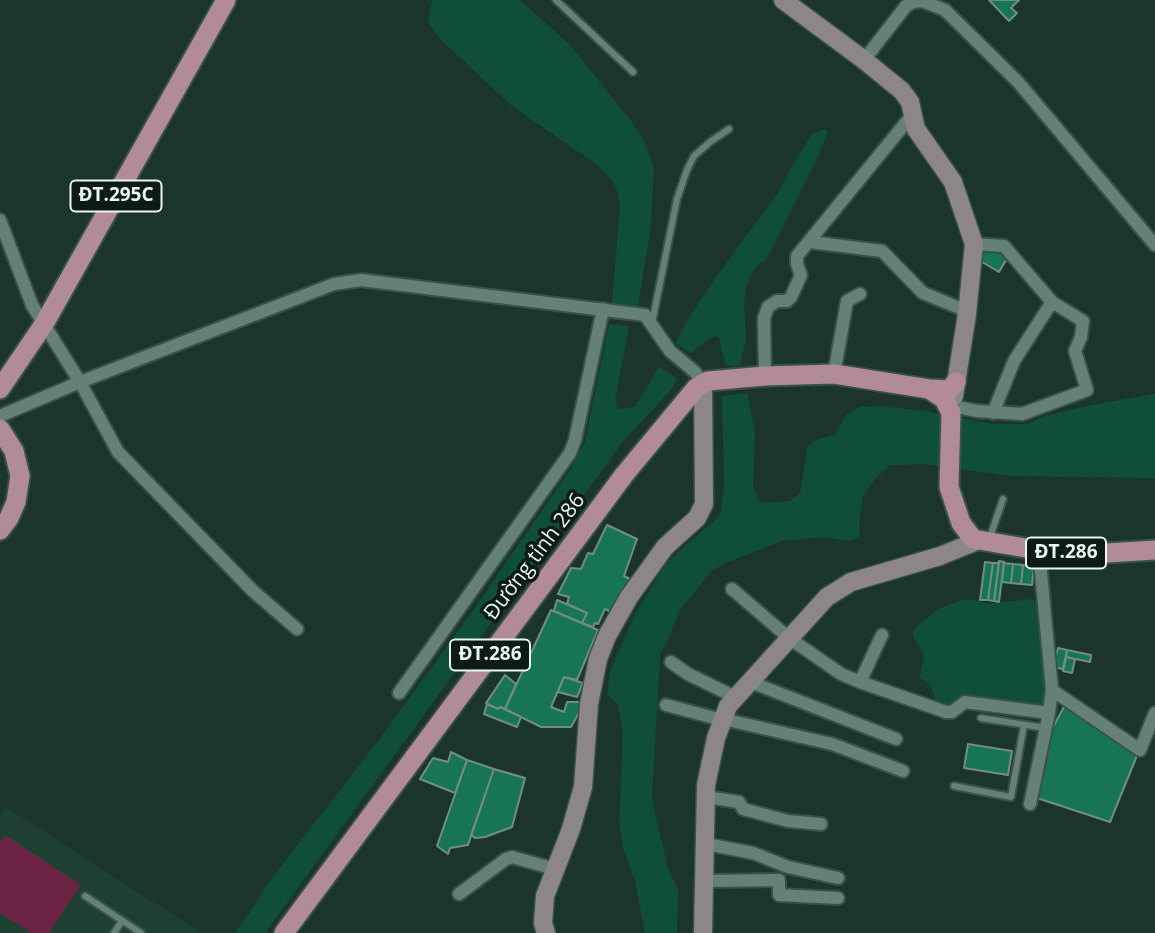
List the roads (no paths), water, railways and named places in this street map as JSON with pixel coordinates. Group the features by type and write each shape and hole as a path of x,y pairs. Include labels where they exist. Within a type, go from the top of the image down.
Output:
{"main road":[{"name":"ĐT.295C","path":"0,389 44,324 226,0"},
{"path":"703,383 713,379 834,374 947,391 953,388 956,382"},
{"name":"Đường tỉnh 286","path":"284,933 624,475 662,427 703,383"},
{"path":"929,389 944,399 952,410 948,472 950,487 968,536 983,542"},
{"path":"0,429 14,451 19,467 20,485 13,510 0,530"},
{"name":"ĐT.286","path":"983,542 1039,551 1082,554 1155,550"}],"street":[{"path":"783,0 864,60 908,98 916,129 953,182 974,244 952,410 1022,414 1087,390 1075,351 1081,337 1083,321 1052,302 1004,246 974,244"},
{"path":"864,60 906,6 922,1 945,10 1018,82 1155,245"},
{"path":"765,376 765,312 773,303 788,301 791,297 801,275 797,256 912,115"},
{"path":"0,220 32,305 118,452 253,591 298,629"},
{"path":"810,242 881,251 923,293 967,311"},
{"path":"0,416 334,284 361,280 642,314 670,351 695,372 703,383 704,504 697,518 671,540 653,563 629,597 607,636 594,673 583,787 571,830 545,896 543,923 546,933"},
{"path":"834,374 847,301 860,294"},
{"path":"993,413 1014,361 1052,302"},
{"path":"400,693 570,453 606,310"},
{"path":"703,933 706,785 716,738 728,705 827,597 851,582 983,542"},
{"path":"1030,804 1052,690 1039,551"},
{"path":"732,589 789,638 841,674 860,682 946,712 951,712 965,702 1049,713"},
{"path":"860,682 882,635"},
{"path":"671,662 688,674 735,696"},
{"path":"748,681 897,739"},
{"path":"1052,690 1140,750 1155,713"},
{"path":"666,705 832,744 903,771"},
{"path":"706,797 738,802 743,809 788,821 821,824"},
{"path":"706,844 753,853 788,867 838,878"},
{"path":"459,894 512,857 555,869"},
{"path":"705,881 779,880 779,895 838,898"}],"lane":[{"path":"556,0 633,72"},
{"path":"651,324 677,199 687,170 694,156 729,129"},
{"path":"983,542 1003,499"},
{"path":"981,718 1046,728"},
{"path":"954,786 1011,797 1024,725"},
{"path":"85,896 141,933"},
{"path":"114,933 122,921"}]}
